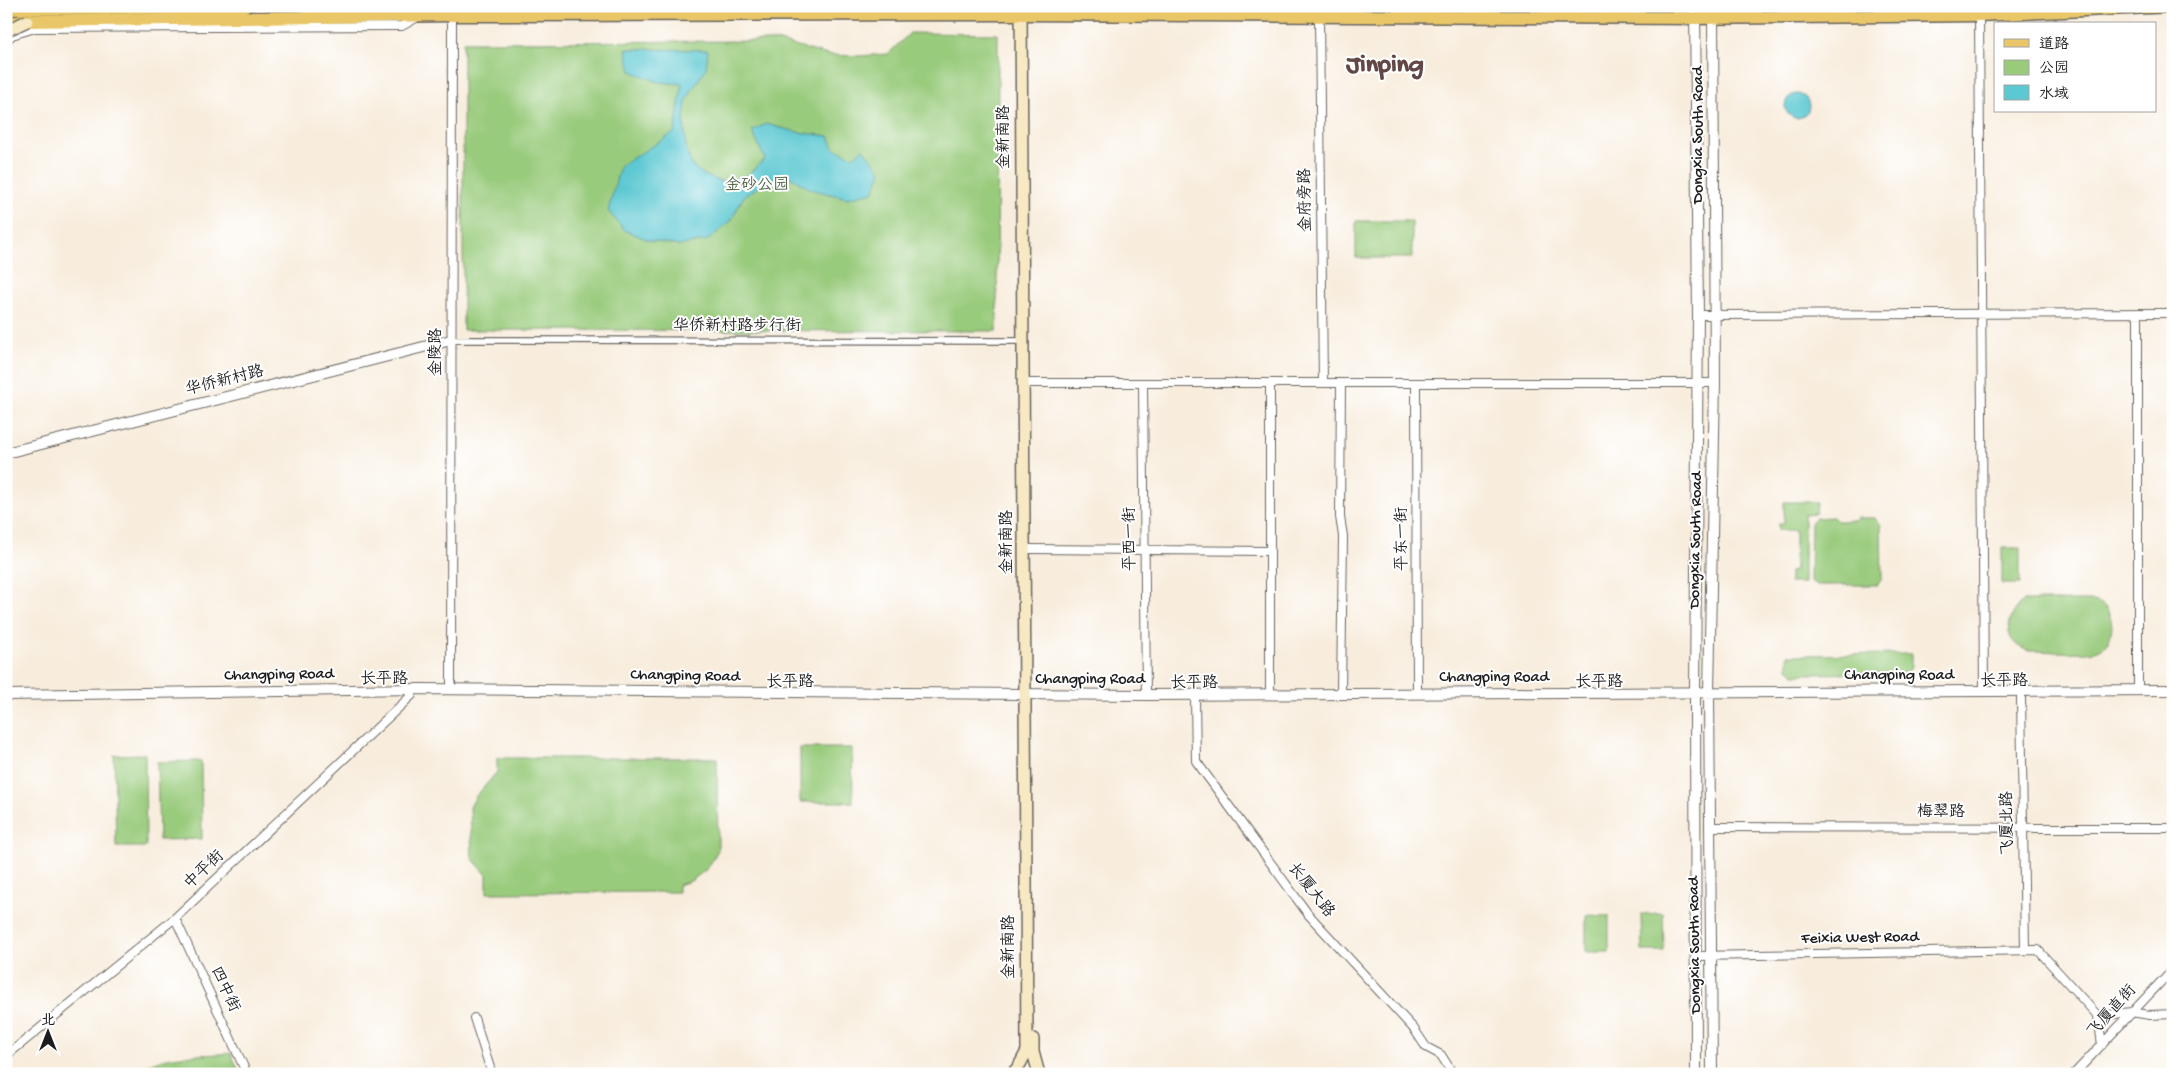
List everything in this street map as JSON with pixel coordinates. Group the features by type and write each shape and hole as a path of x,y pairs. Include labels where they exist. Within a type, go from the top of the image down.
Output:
{"main road":[{"path":"6,23 31,24 233,13 246,6"},
{"path":"6,8 42,7 419,16 1024,10 1319,16 1695,12 1979,15 2173,6"},
{"name":"金新南路","path":"1024,10 1023,341 1030,1051 1039,1074"},
{"name":"金新南路","path":"1024,10 1030,549 1028,697"},
{"path":"6,30 31,24"},
{"path":"1012,1074 1030,1051"},
{"path":"1020,1074 1030,1051"},
{"path":"1030,1051 1044,1074"}],"street":[{"path":"6,8 18,6"},
{"name":"Dongxia South Road","path":"1695,12 1698,315 1695,695 1696,1074"},
{"name":"Dongxia South Road","path":"1712,1074 1709,695 1714,383 1713,12"},
{"name":"金陵路","path":"451,690 452,15"},
{"path":"1979,15 1984,691"},
{"path":"6,41 12,35 31,24 402,26 419,16"},
{"name":"金府旁路","path":"1319,16 1323,383"},
{"path":"2138,313 2138,690"},
{"path":"1698,315 2173,313"},
{"name":"华侨新村路步行街","path":"451,340 1023,341"},
{"name":"华侨新村路","path":"6,453 451,340"},
{"path":"1029,383 1714,383"},
{"name":"平西一街","path":"1143,383 1146,695"},
{"path":"1270,383 1270,694"},
{"path":"1341,383 1341,694"},
{"name":"平东一街","path":"1416,383 1417,694"},
{"path":"1030,549 1269,551"},
{"name":"Changping Road","path":"6,697 451,690 1028,697 1270,694 1695,695"},
{"name":"Changping Road","path":"1709,695 2173,690"},
{"name":"长平路","path":"6,697 412,695 1195,699 1695,695 2173,697"},
{"name":"中平街","path":"6,1056 175,918 412,695"},
{"name":"飞厦北路","path":"2022,697 2024,949"},
{"name":"长厦大路","path":"1195,699 1196,761 1308,914 1414,1028 1426,1047 1441,1055 1453,1074"},
{"name":"梅翠路","path":"1710,827 2173,828"},
{"name":"四中街","path":"175,918 247,1074"},
{"path":"2024,949 2038,950 2098,1016 2102,1045"},
{"name":"Feixia West Road","path":"1696,956 2024,949"},
{"name":"飞厦直街","path":"2074,1074 2173,969"},
{"path":"2098,1016 2131,1012 2150,1015 2173,1014"},
{"path":"474,1018 492,1074"},
{"path":"6,1063 7,1074"}],"green space":[{"name":"金砂公园","path":"910,33 998,34 997,331 463,330 463,42 776,41 828,55 858,56 888,54"},
{"path":"1356,221 1412,221 1412,258 1356,258"},
{"path":"1784,502 1817,502 1816,513 1804,514 1804,583 1790,583 1790,572 1795,571 1795,530 1778,530 1778,524 1784,524"},
{"path":"1833,517 1837,521 1875,518 1881,525 1882,579 1877,585 1817,585 1810,581 1811,523 1815,518"},
{"path":"2002,548 2020,548 2020,584 2002,584"},
{"path":"2023,601 2098,602 2106,608 2110,616 2112,624 2111,634 2107,643 2095,651 2029,651 2014,642 2010,636 2009,629 2012,615"},
{"path":"1911,654 1911,666 1908,673 1794,674 1788,668 1788,655"},
{"path":"800,748 852,748 853,802 800,802"},
{"path":"145,754 146,847 116,847 114,755"},
{"path":"497,758 717,758 718,850 708,868 691,881 678,885 678,892 487,893 487,875 472,858 470,807 476,796 497,772"},
{"path":"201,761 202,839 159,840 157,762"},
{"path":"1663,913 1664,951 1642,951 1641,914"},
{"path":"1586,915 1609,916 1609,952 1586,952"},
{"path":"231,1053 240,1074 136,1074 145,1066 168,1058"}],"water":[{"path":"626,49 708,50 706,69 686,102 684,122 686,148 691,165 704,175 722,182 745,177 765,159 752,131 766,124 797,132 829,136 834,148 853,157 863,149 881,171 873,192 847,198 813,190 786,175 778,175 744,196 731,221 708,240 679,246 648,240 624,230 608,211 620,166 675,132 682,84 658,82 631,71"},
{"path":"1797,94 1802,95 1808,101 1808,111 1802,117 1797,118 1792,117 1786,111 1785,106 1786,101 1792,95"}],"district":[{"name":"Jinping","path":"1385,66"}]}
